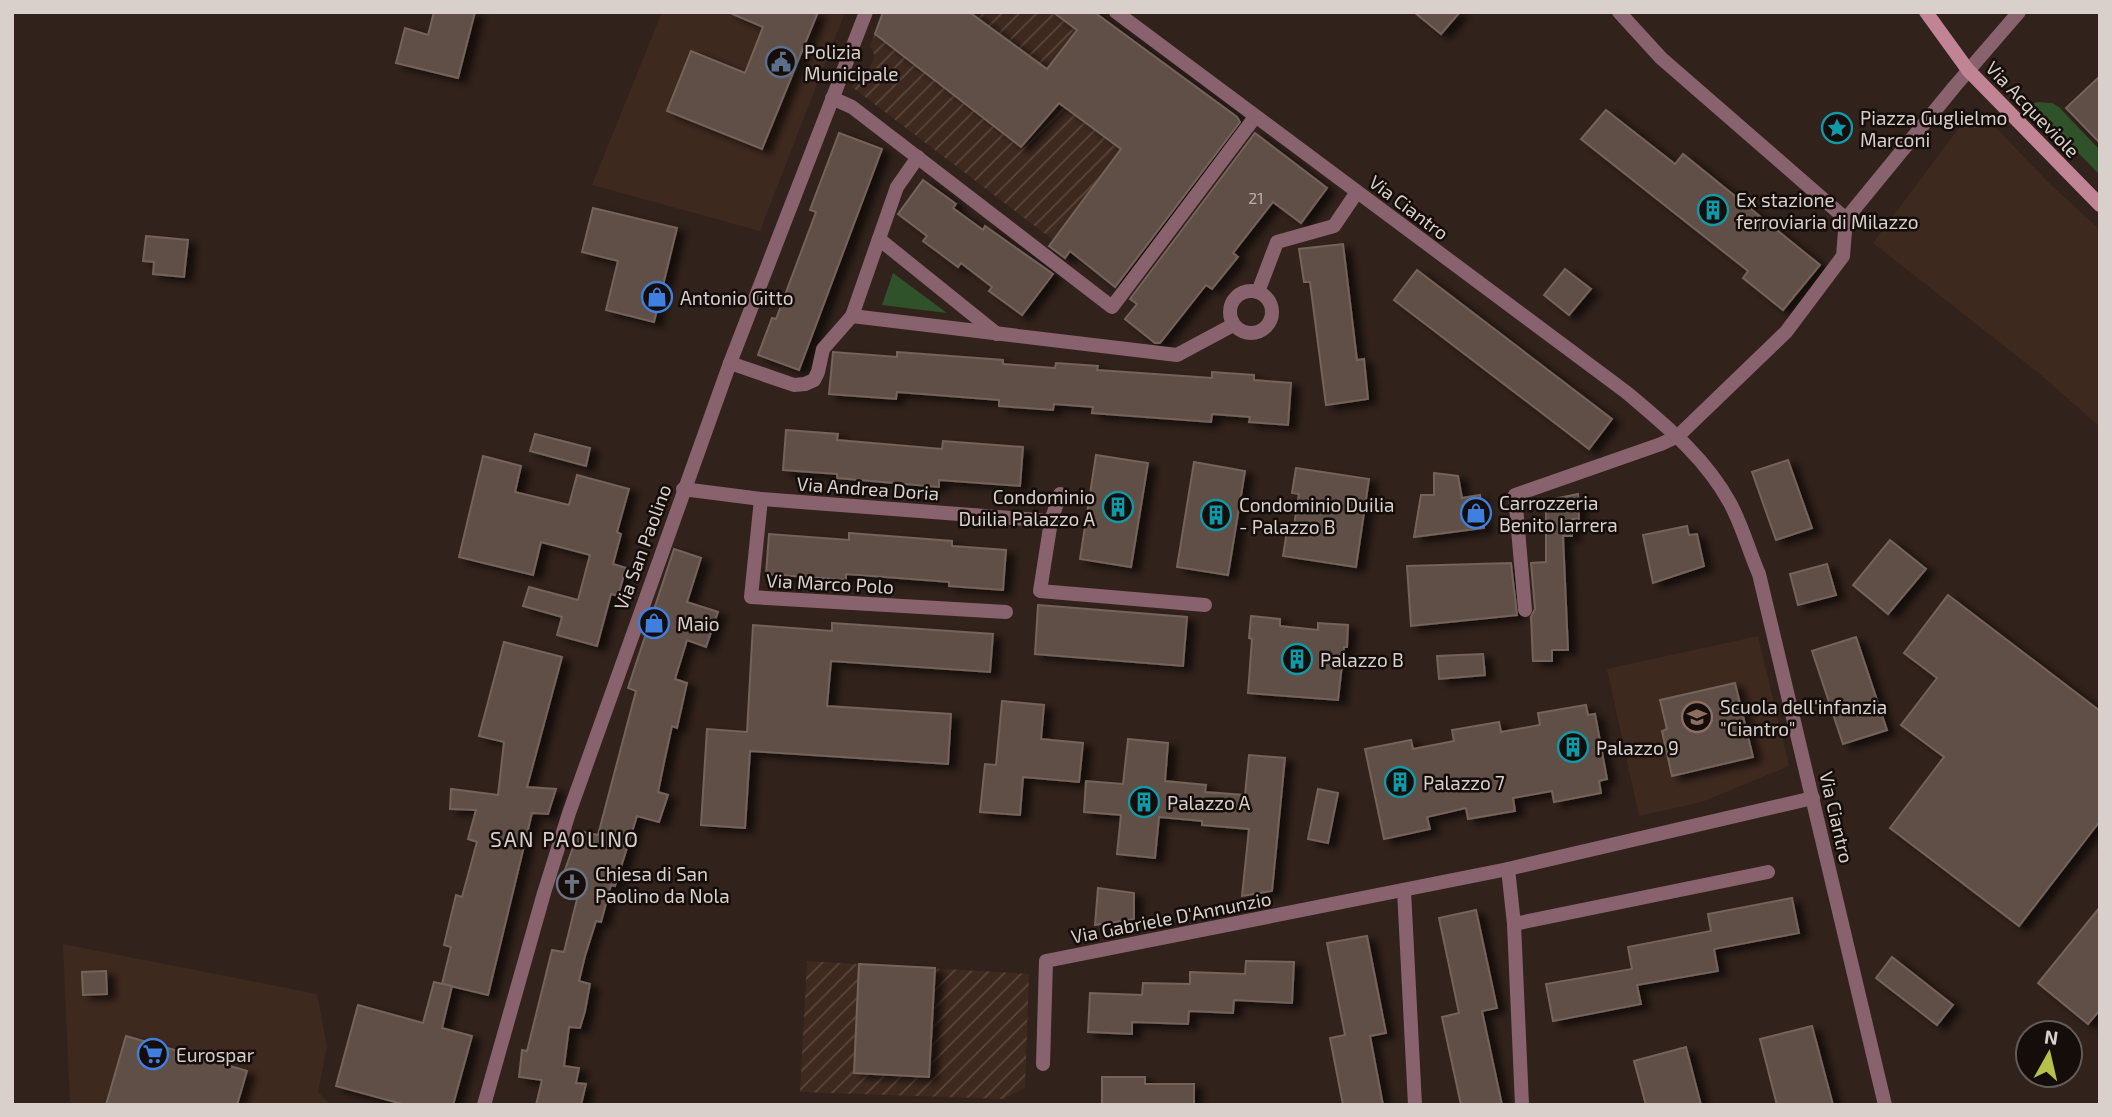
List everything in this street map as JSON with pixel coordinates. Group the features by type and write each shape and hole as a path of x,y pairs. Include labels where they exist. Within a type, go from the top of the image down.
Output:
{"main road":[{"name":"Via Acqueviole","path":"1926,12 1968,70 2100,205"}],"street":[{"name":"Via San Paolino","path":"484,1105 569,813 683,489 866,12"},
{"name":"Via Ciantro","path":"1116,12 1626,392 1678,436 1709,470 1731,504 1759,575 1885,1105"},
{"path":"1619,12 1661,58 1846,219"},
{"path":"1525,610 1515,495 1678,436 1794,322 1843,256 1846,219 2019,12"},
{"path":"832,98 852,107 1112,307 1255,117"},
{"path":"730,363 794,385 814,380 823,349 852,316 897,187 918,157"},
{"path":"1258,292 1277,242 1334,226 1357,192"},
{"path":"879,239 997,334"},
{"path":"1244,292 1258,292 1267,299 1272,309 1271,320 1264,329 1253,334 1242,332 1233,325 1229,313 1233,300 1244,292"},
{"path":"852,316 1177,355 1233,325"},
{"name":"Via Andrea Doria","path":"683,489 761,499 1051,521"},
{"path":"1060,494 1051,521 1040,591 1205,605"},
{"name":"Via Marco Polo","path":"761,499 751,597 1006,612"},
{"name":"Via Gabriele D'Annunzio","path":"1043,1064 1046,961 1508,869 1812,799"},
{"path":"1508,869 1514,924 1522,1105"},
{"path":"1514,924 1768,872"},
{"path":"1404,890 1415,1105"}],"shaded area":[{"path":"662,12 845,12 760,231 592,185"},
{"path":"883,12 1094,12 1237,117 1115,287 852,87 856,80 866,76 875,56 870,46"},
{"path":"1974,114 1983,114 2047,181 2100,230 2100,427 2041,375 1873,243 1964,121"},
{"name":"Scuola dell'infanzia \"Ciantro\"","path":"1758,636 1789,766 1702,802 1639,816 1607,669"},
{"path":"63,944 317,994 327,1046 318,1092 331,1105 70,1105"},
{"path":"807,961 1029,974 1025,1088 1003,1099 800,1092"}],"green space":[{"path":"2037,102 2052,103 2059,107 2100,150 2100,175 2031,105"},
{"path":"893,273 947,313 882,305"}],"building":[{"path":"434,12 475,12 458,78 396,63 405,28 428,35"},
{"path":"728,12 818,12 762,149 667,111 691,51 745,73 763,27"},
{"path":"883,12 969,12 1047,69 1077,30 1053,12 1094,12 1237,117 1240,122 1115,287 1070,251 1065,258 1049,246 1121,149 1059,103 1021,147 875,34"},
{"path":"1414,12 1460,12 1441,34"},
{"path":"2100,76 2100,143 2066,108"},
{"path":"1606,110 1675,164 1683,154 1820,265 1783,310 1743,278 1748,271 1581,139"},
{"path":"839,133 882,149 799,370 758,355 772,318 776,319 816,212 810,210"},
{"path":"1255,133 1327,188 1301,223 1273,202 1233,253 1238,257 1212,289 1206,285 1160,343 1155,343 1125,319 1137,304 1130,299"},
{"path":"923,180 956,204 953,208 983,230 985,226 1053,274 1022,315 989,291 992,287 961,263 958,267 923,241 927,236 898,214"},
{"path":"593,208 677,228 654,322 606,310 618,261 582,252"},
{"path":"146,236 188,240 184,277 153,274 154,262 143,261"},
{"path":"1343,244 1357,360 1364,359 1368,399 1326,405 1310,282 1304,282 1299,249"},
{"path":"1565,269 1591,289 1569,315 1544,295"},
{"path":"1417,270 1612,419 1589,449 1394,300"},
{"path":"833,352 897,357 897,352 1003,360 1003,364 1055,368 1056,363 1098,366 1097,370 1212,378 1212,372 1254,375 1254,380 1291,383 1288,425 1249,422 1250,417 1212,414 1211,422 1092,413 1093,407 1054,404 1053,410 999,406 999,400 897,392 896,399 829,394"},
{"path":"786,430 838,434 837,440 942,449 943,441 1023,447 1020,486 939,480 939,487 837,478 837,474 783,470"},
{"path":"535,434 590,448 586,466 530,451"},
{"name":"Condominio Duilia Palazzo A","path":"1096,455 1148,463 1131,567 1080,559"},
{"path":"483,456 521,466 515,492 569,505 577,475 629,489 617,532 621,534 613,564 626,568 618,596 611,594 597,646 557,635 562,617 523,606 529,587 578,600 590,555 541,542 533,575 459,557"},
{"path":"1788,460 1812,528 1776,540 1752,472"},
{"name":"Condominio Duilia - Palazzo B","path":"1194,462 1245,471 1228,575 1177,567"},
{"path":"1296,468 1369,479 1356,567 1283,556 1287,531 1293,532 1299,494 1292,493"},
{"path":"1434,473 1458,476 1462,498 1480,495 1484,528 1414,537 1421,495 1434,495"},
{"path":"1578,494 1579,519 1572,519 1572,536 1563,536 1568,650 1552,650 1552,661 1533,661 1531,617 1535,609 1531,563 1546,562 1548,507 1544,501"},
{"path":"1687,526 1689,535 1697,534 1704,566 1653,583 1643,535"},
{"path":"849,533 952,541 952,546 1006,550 1003,590 949,586 949,582 846,574 846,580 766,574 769,534 849,540"},
{"path":"1890,540 1926,569 1888,614 1853,585"},
{"path":"674,549 701,558 687,602 718,612 706,647 687,640 675,679 687,683 677,728 672,726 658,792 668,795 659,822 637,816 615,886 611,885 601,922 596,921 585,956 579,981 590,984 585,1011 580,1028 569,1027 564,1066 579,1068 576,1083 586,1084 581,1105 536,1105 542,1080 519,1077 522,1050 527,1051 552,950 564,952 578,895 558,889 579,831 598,835 636,691 628,688"},
{"path":"1511,563 1517,615 1411,626 1407,566"},
{"path":"1827,564 1836,595 1798,605 1790,574"},
{"path":"1948,595 2100,711 2100,821 2019,926 1890,828 1944,757 1901,725 1937,678 1904,653"},
{"path":"1038,605 1187,617 1183,666 1035,654"},
{"name":"Palazzo B","path":"1251,616 1280,619 1280,626 1318,630 1318,623 1348,625 1338,700 1248,693"},
{"path":"832,623 993,634 990,672 831,661 827,706 951,714 948,764 750,751 745,828 701,825 707,729 747,732 753,625 832,631"},
{"path":"1856,637 1887,730 1843,744 1812,651"},
{"path":"504,642 562,657 527,787 556,789 548,814 532,813 488,995 442,984 451,947 444,945 456,895 462,897 477,842 468,839 476,810 450,809 451,789 498,795 504,742 479,736"},
{"path":"1483,654 1485,675 1439,679 1437,656"},
{"path":"1735,683 1753,757 1672,776 1662,731 1667,729 1660,700"},
{"path":"1002,701 1044,705 1041,739 1083,743 1079,782 1023,777 1020,815 980,812 985,764 996,765"},
{"path":"1586,705 1588,715 1595,714 1607,779 1599,781 1601,793 1554,802 1552,791 1513,798 1515,811 1468,819 1466,808 1427,817 1430,829 1384,839 1365,749 1411,740 1413,749 1454,741 1452,730 1499,722 1501,732 1540,725 1538,713"},
{"path":"1128,739 1168,743 1165,781 1206,785 1205,792 1245,795 1249,755 1285,758 1272,891 1242,896 1249,829 1202,825 1202,821 1159,817 1155,858 1117,854 1121,815 1084,812 1086,781 1123,784"},
{"path":"1318,789 1338,793 1328,843 1308,839"},
{"path":"1098,888 1134,893 1134,919 1095,925"},
{"path":"1792,898 1799,933 1714,949 1718,971 1637,985 1641,1004 1553,1021 1546,984 1632,969 1628,947 1711,931 1708,914"},
{"path":"2100,907 2100,1010 2088,1024 2038,983"},
{"path":"1476,910 1497,1008 1482,1011 1502,1105 1461,1105 1442,1017 1459,1013 1439,918"},
{"path":"1367,936 1386,1033 1370,1036 1383,1105 1343,1105 1330,1038 1345,1035 1327,943"},
{"path":"1892,957 1953,1005 1937,1025 1876,978"},
{"path":"1246,961 1294,962 1292,1003 1234,1000 1233,1013 1189,1011 1188,1024 1132,1022 1132,1034 1088,1032 1090,993 1142,995 1143,983 1190,984 1190,972 1245,974"},
{"path":"859,964 935,968 929,1077 854,1073"},
{"path":"106,971 107,994 83,995 82,972"},
{"path":"434,982 452,986 442,1028 472,1036 453,1105 406,1105 336,1086 358,1005 423,1023"},
{"path":"1812,1026 1833,1105 1777,1105 1760,1039"},
{"name":"Eurospar","path":"126,1036 247,1071 237,1105 106,1105"},
{"path":"1686,1047 1701,1105 1646,1105 1634,1061"},
{"path":"1102,1077 1145,1077 1145,1084 1194,1084 1194,1105 1102,1105"}],"place":[{"name":"Polizia Municipale","path":"781,62"},
{"name":"Piazza Guglielmo Marconi","path":"1837,128"},
{"name":"Ex stazione ferroviaria di Milazzo","path":"1713,210"},
{"name":"Antonio Gitto","path":"657,297"},
{"name":"Condominio Duilia Palazzo A","path":"1118,507"},
{"name":"Carrozzeria Benito Iarrera","path":"1476,513"},
{"name":"Condominio Duilia - Palazzo B","path":"1216,515"},
{"name":"Maio","path":"654,623"},
{"name":"Palazzo B","path":"1297,659"},
{"name":"Scuola dell'infanzia \"Ciantro\"","path":"1697,717"},
{"name":"Palazzo 9","path":"1573,747"},
{"name":"Palazzo 7","path":"1400,782"},
{"name":"Palazzo A","path":"1144,802"},
{"name":"Chiesa di San Paolino da Nola","path":"572,884"},
{"name":"Eurospar","path":"153,1054"}],"district":[{"name":"SAN PAOLINO","path":"565,838"}]}
